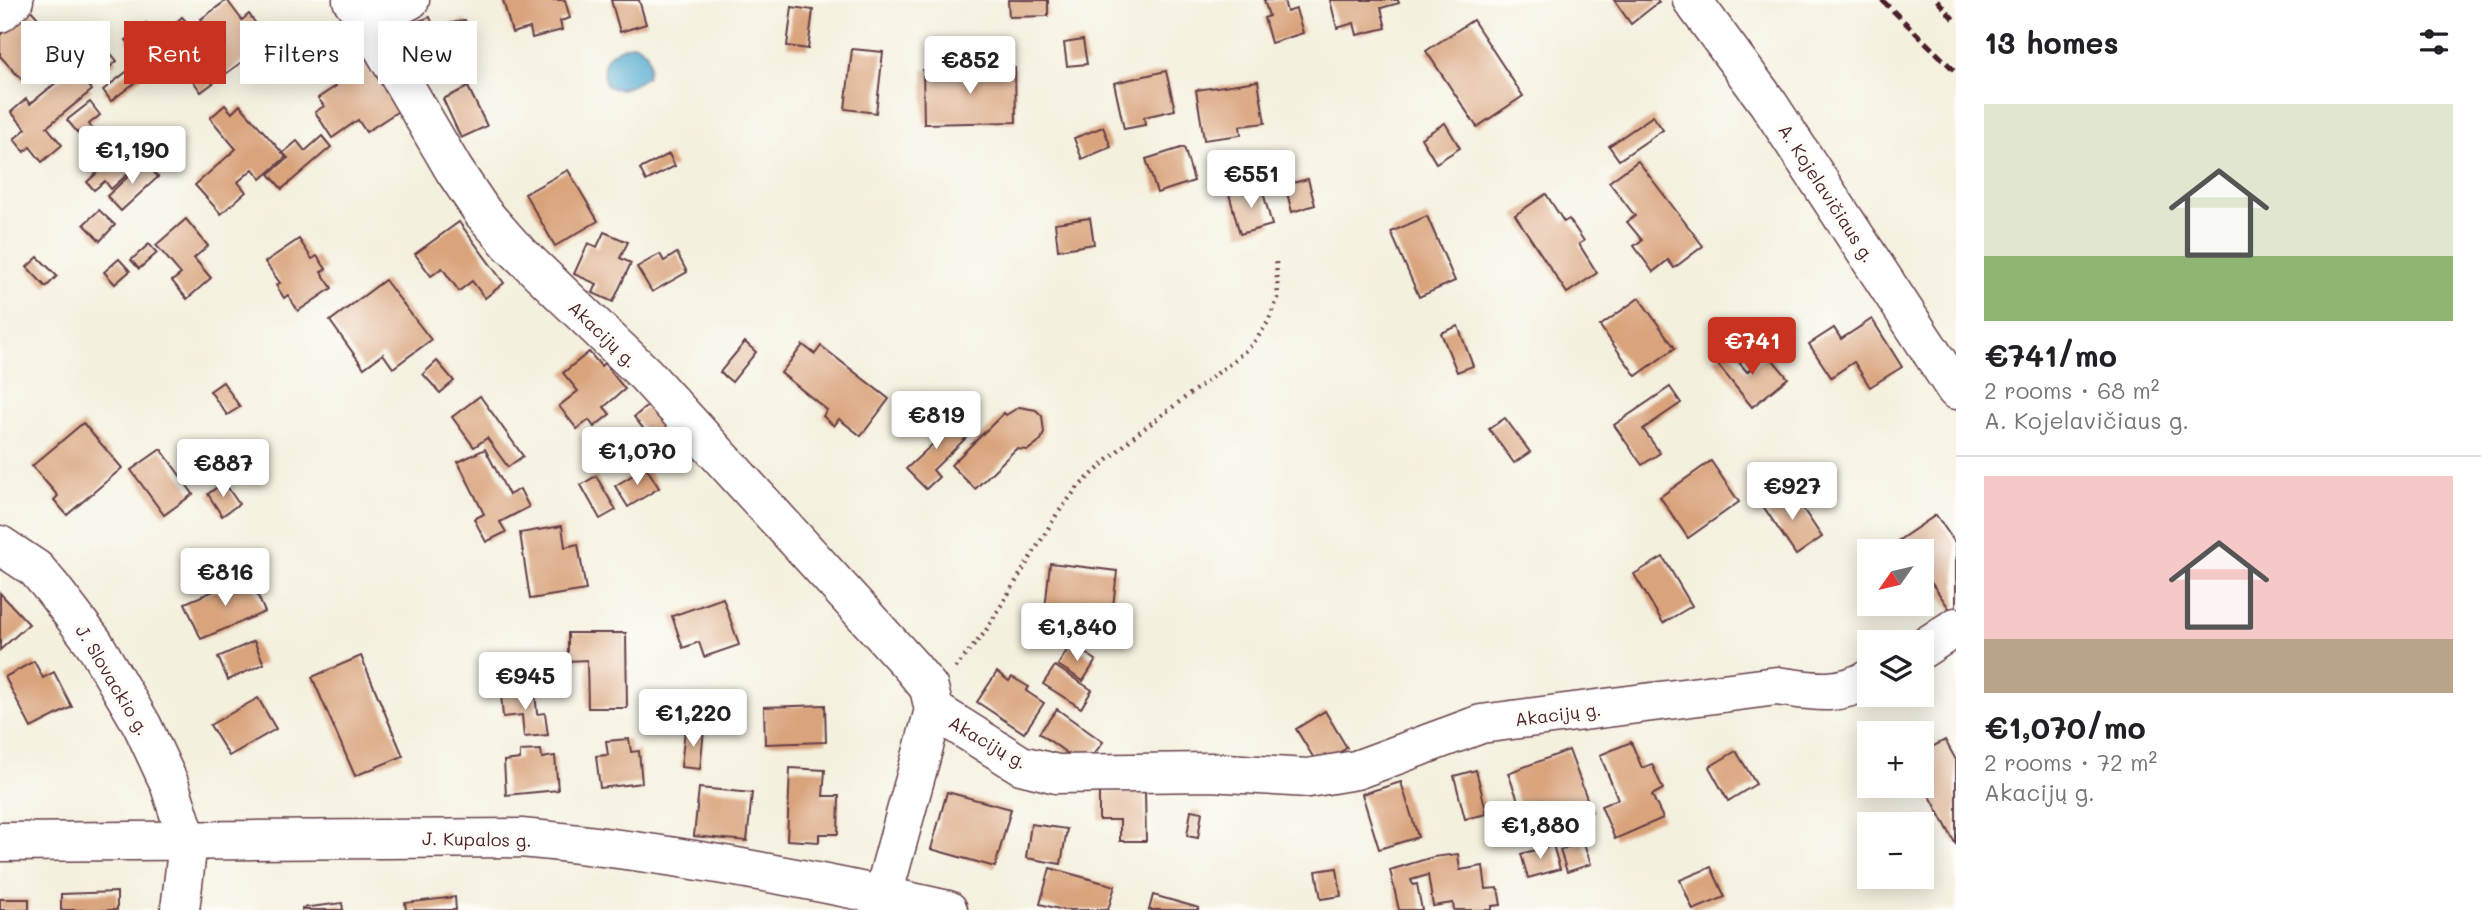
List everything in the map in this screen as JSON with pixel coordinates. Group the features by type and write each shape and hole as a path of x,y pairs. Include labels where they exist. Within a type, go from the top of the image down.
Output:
{"street":[{"path":"0,13 14,0"},
{"path":"359,10 410,0"},
{"name":"A. Kojelavičiaus g.","path":"1692,0 1768,103 1956,390"},
{"name":"Akacijų g.","path":"359,10 454,170 483,213 511,245 645,374 931,699 1021,765 1057,774 1210,772 1308,778 1356,770 1481,724 1777,686 1824,693 1857,685"},
{"name":"J. Slovackio g.","path":"0,545 36,569 94,643 142,725 169,783 188,842"},
{"path":"1934,641 1956,627"},
{"path":"883,895 931,699"},
{"name":"J. Kupalos g.","path":"0,842 521,838 601,845 829,897 883,895 948,910"},
{"path":"180,910 188,842"}],"path":[{"path":"931,699 985,632 1057,514 1078,487 1133,437 1253,344 1268,321 1278,298 1276,261"}],"water":[{"path":"635,44 644,50 648,57 647,76 622,88 606,85 604,68 608,57 619,49"}],"building":[{"path":"227,0 242,20 249,14 254,21 240,21 240,63 226,74 226,21 201,19"},
{"path":"503,0 565,0 570,18 560,21 562,30 532,38 530,28 512,33"},
{"path":"611,0 639,0 646,24 620,32"},
{"path":"1008,0 1048,0 1048,16 1009,17"},
{"path":"1264,0 1284,0 1287,12 1296,9 1303,33 1271,43 1264,18 1269,16"},
{"path":"1330,0 1398,0 1399,3 1381,8 1386,28 1357,35 1354,23 1337,28"},
{"path":"1614,0 1657,0 1659,2 1631,24"},
{"path":"792,7 813,10 808,49 787,46"},
{"path":"29,8 41,21 21,21 21,79 0,56 0,35"},
{"path":"1473,20 1523,96 1477,127 1426,51"},
{"path":"1083,40 1087,64 1067,66 1064,43"},
{"path":"852,49 883,52 876,113 845,109"},
{"path":"110,52 117,61 110,67"},
{"path":"366,58 378,76 378,84 383,84 400,110 366,132 358,120 332,138 315,112 324,106 318,98 336,86 335,84 364,84"},
{"path":"1015,68 1016,122 924,124 923,70"},
{"path":"1166,71 1175,110 1144,117 1145,125 1124,129 1114,83"},
{"path":"124,74 124,84 133,84 111,101 103,90"},
{"path":"1258,81 1265,123 1240,126 1241,135 1204,140 1196,90"},
{"path":"54,84 89,84 92,90 47,127 62,145 42,162 30,147 24,152 14,139 26,129 11,112 26,99 30,104"},
{"path":"195,84 212,84 201,92"},
{"path":"468,87 487,126 461,138 443,99"},
{"path":"90,102 100,115 89,124 92,129 81,137 67,120"},
{"path":"225,105 232,113 240,105 286,157 261,179 253,169 238,182 246,192 221,214 195,185 236,149 210,118"},
{"path":"1653,116 1663,130 1619,160 1609,146"},
{"path":"1445,123 1460,148 1436,163 1421,138"},
{"path":"1103,127 1111,147 1082,159 1074,138"},
{"path":"322,136 331,147 282,189 269,174 288,158 283,153 297,141 305,151"},
{"path":"1184,147 1194,181 1157,193 1146,159"},
{"path":"669,154 675,166 646,181 640,169"},
{"path":"122,161 131,171 111,189 105,181 94,190 87,182 108,163 114,169"},
{"path":"1638,161 1703,246 1674,268 1668,260 1653,272 1634,246 1642,240 1627,222 1635,216 1609,182"},
{"path":"144,162 158,177 121,211 107,196"},
{"path":"568,170 598,221 555,246 525,194"},
{"path":"1308,179 1315,205 1292,212 1285,185"},
{"path":"1261,185 1272,225 1240,234 1229,194"},
{"path":"1546,194 1564,222 1569,219 1584,241 1579,244 1597,273 1567,293 1515,215"},
{"path":"99,210 115,225 100,241 84,224"},
{"path":"1427,216 1455,281 1419,297 1391,232"},
{"path":"1090,218 1094,244 1058,250 1055,223"},
{"path":"186,219 208,246 194,258 211,278 187,299 172,281 181,274 156,245"},
{"path":"459,222 504,283 485,298 472,281 459,291 442,268 431,276 415,254"},
{"path":"604,232 628,242 620,258 631,263 613,302 593,293 597,284 574,274 588,243 597,247"},
{"path":"299,239 312,259 317,256 326,269 321,272 332,288 298,311 288,295 284,298 276,285 280,283 265,262"},
{"path":"149,244 157,253 139,269 131,260"},
{"path":"677,253 687,272 652,292 637,267 660,254 664,261"},
{"path":"38,257 57,276 46,287 27,267"},
{"path":"119,259 130,271 115,284 104,272"},
{"path":"385,280 431,340 393,368 383,354 364,368 330,321"},
{"path":"1639,298 1675,348 1636,376 1600,326"},
{"path":"1872,319 1902,367 1870,387 1854,362 1831,377 1809,344 1834,328 1841,339"},
{"path":"1458,326 1473,366 1457,372 1441,333"},
{"path":"745,342 756,352 732,382 720,372"},
{"path":"803,345 815,354 821,346 889,399 861,436 839,419 834,426 823,416 827,410 781,373"},
{"path":"1728,349 1747,372 1768,354 1788,378 1752,407 1714,360"},
{"path":"589,352 601,366 604,363 625,389 604,407 610,414 594,427 589,420 577,429 559,406 578,391 563,373"},
{"path":"437,361 454,381 440,393 423,374"},
{"path":"223,382 240,407 227,415 210,391"},
{"path":"1670,387 1681,403 1643,429 1660,453 1642,465 1614,425"},
{"path":"480,396 523,456 508,467 487,438 474,447 452,417"},
{"path":"651,403 672,429 655,443 634,417"},
{"path":"1019,407 1036,410 1042,416 1044,433 1041,440 1028,450 1016,449 975,489 951,465 1004,413 1006,415"},
{"path":"944,415 966,438 933,470 939,477 926,489 906,469 936,441 927,431"},
{"path":"1505,418 1530,452 1514,463 1489,429"},
{"path":"83,423 122,468 67,515 54,500 58,496 32,466"},
{"path":"161,449 193,494 164,515 131,470"},
{"path":"485,449 509,495 520,489 529,507 500,522 506,532 486,542 474,519 484,514 458,462"},
{"path":"1711,461 1739,502 1688,538 1660,497"},
{"path":"646,467 659,488 628,507 615,486"},
{"path":"596,476 616,510 600,519 581,485"},
{"path":"224,482 239,504 222,516 208,494"},
{"path":"1789,488 1822,537 1796,555 1763,506"},
{"path":"1936,515 1956,544 1956,607 1951,611 1934,587 1934,539 1901,539"},
{"path":"562,526 565,547 578,544 586,590 530,599 520,533"},
{"path":"1663,557 1692,606 1663,623 1634,574"},
{"path":"1050,563 1117,571 1112,616 1045,609"},
{"path":"249,576 265,612 201,639 185,603"},
{"path":"0,593 29,624 0,650"},
{"path":"723,598 739,645 704,657 699,642 683,648 672,616"},
{"path":"568,633 626,633 627,708 588,708 587,660 568,661"},
{"path":"254,641 264,664 228,680 218,657"},
{"path":"1071,644 1096,660 1083,681 1058,665"},
{"path":"361,656 403,756 355,776 312,677"},
{"path":"34,661 43,678 54,672 72,707 31,728 5,677"},
{"path":"1055,666 1092,690 1081,708 1043,684"},
{"path":"997,672 1009,681 1012,677 1029,687 1026,691 1044,703 1024,733 977,702"},
{"path":"535,691 537,714 545,713 548,735 524,737 522,715 503,717 501,694"},
{"path":"258,698 276,729 229,756 210,725"},
{"path":"825,705 826,742 765,744 764,707"},
{"path":"1057,709 1103,742 1085,766 1039,733"},
{"path":"1325,711 1347,748 1318,765 1296,729"},
{"path":"685,729 704,730 700,769 681,767"},
{"path":"629,739 631,752 639,751 642,783 600,788 596,756 608,755 606,741"},
{"path":"1945,740 1956,760 1956,845 1931,798 1934,798 1934,746"},
{"path":"1631,742 1642,768 1652,764 1663,789 1652,795 1663,818 1615,839 1601,806 1618,799 1600,755"},
{"path":"541,750 542,758 555,756 558,790 506,795 504,761 520,759 520,751"},
{"path":"1569,750 1592,812 1531,835 1508,773"},
{"path":"1736,751 1756,784 1728,801 1709,767"},
{"path":"790,768 825,770 823,796 839,796 838,834 819,834 819,842 787,840"},
{"path":"1476,770 1487,814 1465,819 1454,776"},
{"path":"1401,782 1418,837 1379,849 1362,794"},
{"path":"699,788 752,793 747,841 694,836"},
{"path":"947,792 1011,809 995,867 931,849"},
{"path":"1099,792 1145,792 1146,841 1120,841 1120,820 1099,820"},
{"path":"1191,810 1202,812 1198,838 1187,836"},
{"path":"1031,824 1067,829 1061,864 1026,858"},
{"path":"1583,842 1591,864 1567,872 1560,850"},
{"path":"1553,845 1560,869 1528,878 1521,854"},
{"path":"1458,854 1460,870 1483,866 1486,889 1498,888 1501,905 1492,906 1492,910 1454,910 1453,903 1433,906 1428,875 1411,880 1413,885 1417,884 1422,910 1399,910 1390,870 1433,857"},
{"path":"1711,867 1725,897 1693,910 1680,880"},
{"path":"1050,868 1115,886 1108,910 1063,910 1040,904"},
{"path":"1337,868 1341,896 1321,899 1316,871"},
{"path":"117,892 117,910 61,910 61,894"},
{"path":"1153,895 1199,908 1149,910"},
{"path":"455,897 456,910 406,910 405,903"},
{"path":"0,899 29,899 29,910 0,910"},
{"path":"342,903 343,910 302,910 302,908"}],"railway":[{"path":"1882,0 1956,72"},
{"path":"1937,0 1956,22"}]}
